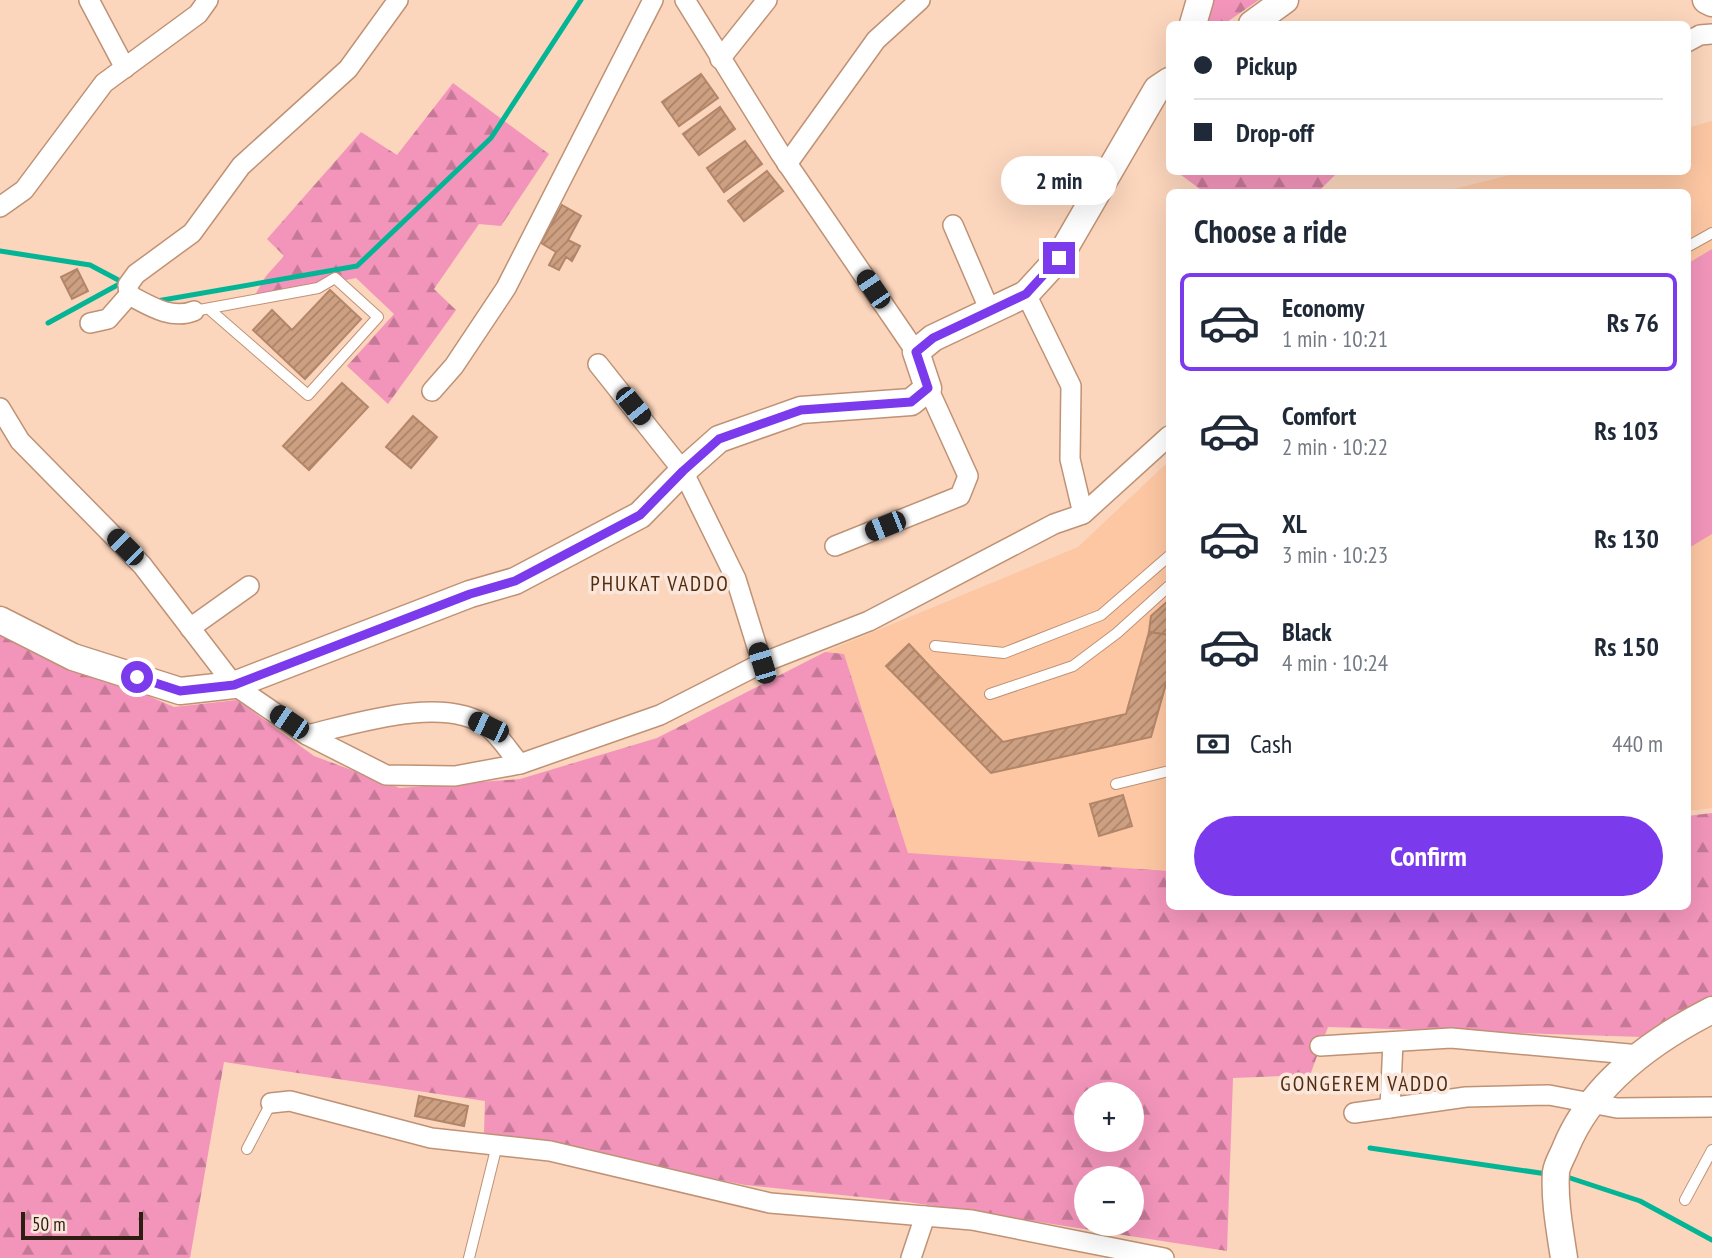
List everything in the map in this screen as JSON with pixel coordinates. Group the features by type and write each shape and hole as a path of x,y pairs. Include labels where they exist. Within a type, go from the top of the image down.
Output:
{"street":[{"path":"89,0 125,68"},
{"path":"0,208 24,190 104,83 198,14 208,0"},
{"path":"90,323 108,319 129,295 128,285 136,274 192,233 242,166 348,69 398,0"},
{"path":"432,391 454,366 506,288 653,0"},
{"path":"685,0 787,164 916,352 928,388 968,476 960,496 835,546"},
{"path":"720,59 767,0"},
{"path":"787,164 876,40 920,0"},
{"path":"1194,21 1200,0"},
{"path":"1256,21 1285,0"},
{"path":"1706,0 1712,3"},
{"path":"1691,40 1700,35 1712,34"},
{"path":"916,352 933,338 1026,294 1059,258 1157,89 1166,83"},
{"path":"953,225 990,311"},
{"path":"1026,294 1072,386 1070,458 1083,514"},
{"path":"129,295 152,307 180,316 202,310"},
{"path":"598,364 683,471 736,579 762,663"},
{"path":"0,620 72,657 180,691 234,685 470,594 515,581 640,515 719,439 801,410 911,402 928,388"},
{"path":"0,408 20,442 142,565 234,685 307,735 386,775 454,776 520,764 660,715 762,663 869,621 1054,524 1083,514 1166,439"},
{"path":"191,628 249,586"},
{"path":"307,735 412,713 444,713 469,718 488,727 520,764"},
{"path":"1564,1258 1556,1170 1575,1124 1589,1104 1640,1055 1671,1031 1712,1010"},
{"path":"1321,1046 1451,1038 1640,1055"},
{"path":"1390,1108 1393,1042"},
{"path":"1354,1113 1466,1097 1549,1095 1617,1108 1712,1107"},
{"path":"271,1103 290,1101 431,1138 550,1151 770,1203 972,1220 1164,1258"},
{"path":"911,1258 925,1216"}],"lane":[{"path":"1691,245 1712,233"},
{"path":"335,278 378,317 309,395 202,310 318,288 335,278"},
{"path":"935,646 1004,653 1101,615 1166,559"},
{"path":"990,694 1073,666 1117,633 1166,589"},
{"path":"1116,784 1166,772"},
{"path":"247,1149 271,1103"},
{"path":"469,1258 497,1145"},
{"path":"1685,1200 1712,1150"}],"shaded area":[{"path":"1712,121 1712,808 1691,811 1691,189 1454,189 1510,175 1691,175 1691,127"},
{"path":"1166,464 1166,870 1083,879 900,880 817,720 825,652 1078,547"}],"green space":[{"path":"1214,0 1259,0 1228,21 1207,21"},
{"path":"453,83 549,154 501,226 479,224 434,289 456,310 388,404 347,366 394,314 356,278 252,300 266,276 284,256 267,239 361,132 397,155"},
{"path":"1181,175 1335,175 1321,189 1200,189"},
{"path":"1712,249 1712,534 1691,547 1691,262"},
{"path":"0,632 174,707 237,700 314,756 400,788 520,779 657,738 825,652 844,654 908,853 1166,871 1166,910 1691,910 1691,816 1712,813 1712,1003 1643,1037 1328,1027 1310,1075 1233,1078 1227,1251 1129,1236 1144,1236 1144,1166 1074,1166 1074,1227 908,1202 745,1185 484,1133 485,1101 224,1062 190,1258 0,1258"}],"building":[{"path":"701,74 718,98 679,126 662,102"},
{"path":"720,107 735,129 699,155 683,134"},
{"path":"745,141 762,164 724,192 707,168"},
{"path":"767,171 783,191 744,221 728,201"},
{"path":"562,205 581,216 568,240 580,246 572,261 566,257 559,270 549,265 556,252 541,243"},
{"path":"77,269 88,291 72,299 61,277"},
{"path":"330,290 361,319 305,379 253,330 272,310 292,330"},
{"path":"342,383 368,407 309,470 283,446"},
{"path":"413,416 437,437 411,468 386,447"},
{"path":"1166,603 1166,635 1149,632 1151,616"},
{"path":"1149,632 1166,635 1166,684 1151,737 991,773 918,698 939,676 1003,742 1126,714"},
{"path":"909,644 939,676 918,698 886,666"},
{"path":"1123,795 1132,826 1099,836 1090,804"},
{"path":"419,1096 468,1106 464,1126 415,1116"}],"waterway":[{"path":"157,301 357,266 491,138 581,0"},
{"path":"0,251 90,265 124,283"},
{"path":"48,323 123,282"},
{"path":"1370,1148 1547,1174"},
{"path":"1564,1176 1640,1201 1712,1240"}],"district":[{"name":"PHUKAT VADDO","path":"660,584"},
{"name":"GONGEREM VADDO","path":"1365,1084"}],"route":[{"path":"137,677 180,691 234,685 470,594 515,581 640,515 719,439 801,410 911,402 928,388 916,352 933,338 1026,294 1059,258"}]}
